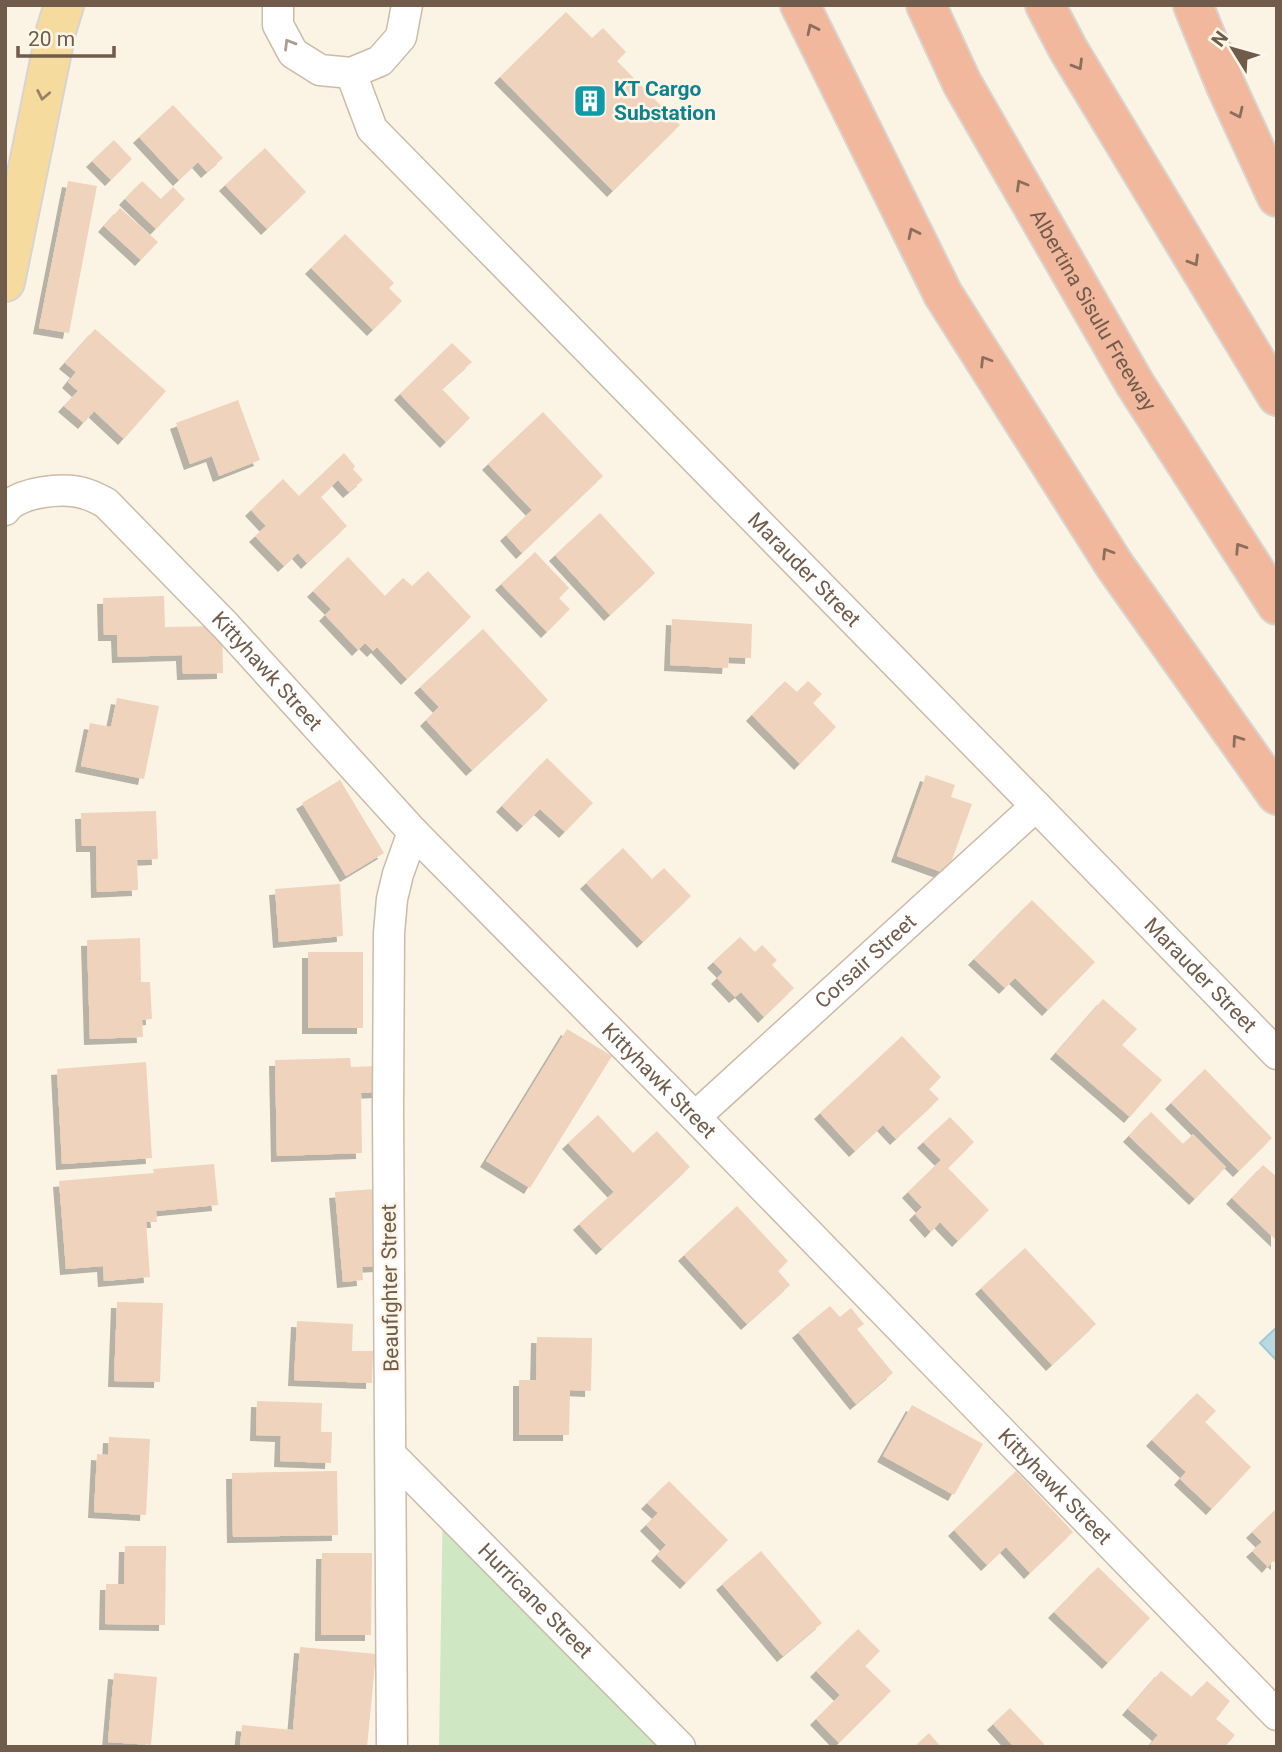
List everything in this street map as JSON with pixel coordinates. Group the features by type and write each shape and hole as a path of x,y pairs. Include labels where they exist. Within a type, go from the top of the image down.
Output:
{"highway":[{"path":"800,5 943,294 1115,566 1277,795"},
{"name":"Albertina Sisulu Freeway","path":"926,5 962,83 1136,384 1277,605"},
{"path":"1045,5 1082,73 1277,396"},
{"path":"1193,5 1226,86 1277,197"}],"main road":[{"path":"5,282 56,31 64,5"}],"street":[{"path":"278,5 278,25 293,53 320,70 351,73 380,61 401,37 407,5"},
{"name":"Marauder Street","path":"351,73 372,129 1277,1054"},
{"name":"Kittyhawk Street","path":"14,503 66,491 85,494 106,503 226,626 414,832 1277,1715"},
{"name":"Corsair Street","path":"695,1117 1037,806"},
{"name":"Beaufighter Street","path":"392,1747 389,933 392,899 398,874 414,832"},
{"name":"Hurricane Street","path":"391,1455 680,1747"}],"green space":[{"path":"443,1492 681,1747 439,1747"}],"water":[{"path":"1277,1327 1277,1361 1260,1343"}],"building":[{"name":"KT Cargo Substation","path":"566,12 592,38 603,28 626,52 617,61 680,125 613,191 500,77"},
{"path":"173,105 223,158 207,172 198,162 179,180 139,137"},
{"path":"114,140 132,159 111,180 92,161"},
{"path":"265,148 306,192 267,229 225,185"},
{"path":"68,181 97,186 69,333 39,328"},
{"path":"142,181 161,199 173,187 185,199 156,229 125,199"},
{"path":"120,208 158,242 141,260 104,226"},
{"path":"345,234 394,283 389,288 402,301 373,330 311,268"},
{"path":"95,329 166,391 124,439 94,411 84,423 64,406 78,391 68,382 76,372 65,363"},
{"path":"452,343 472,362 442,389 470,418 446,442 400,394"},
{"path":"238,400 260,460 219,476 212,456 190,464 176,423"},
{"path":"543,412 603,476 522,553 506,535 532,510 488,464"},
{"path":"344,453 363,480 349,492 338,480 321,497 347,526 307,563 298,553 284,566 255,536 266,526 251,510 283,479 299,496"},
{"path":"600,513 655,573 610,615 555,555"},
{"path":"535,552 569,588 559,598 570,609 547,632 501,584"},
{"path":"348,557 385,596 403,578 412,586 428,571 471,617 407,679 377,647 373,651 365,643 358,650 325,615 331,609 313,591"},
{"path":"164,596 165,627 222,626 223,673 183,674 182,655 118,657 117,635 104,635 103,598"},
{"path":"672,619 752,624 751,658 729,657 728,668 670,665"},
{"path":"483,629 548,700 472,770 426,720 439,707 420,687"},
{"path":"785,681 797,692 808,681 822,694 813,703 836,727 800,764 752,715"},
{"path":"117,698 159,706 144,779 81,766 90,723 111,727"},
{"path":"547,758 593,803 565,832 540,809 523,826 502,806"},
{"path":"926,775 955,785 951,797 972,804 947,874 897,856"},
{"path":"340,780 384,853 346,876 302,803"},
{"path":"156,811 158,859 137,860 138,890 97,892 96,846 82,846 81,813"},
{"path":"623,848 652,879 664,868 691,896 643,942 586,883"},
{"path":"340,884 343,936 279,942 275,889"},
{"path":"1032,900 1095,962 1048,1010 1015,978 1005,988 974,959"},
{"path":"740,937 755,952 762,945 777,960 772,965 794,988 764,1017 741,992 735,997 717,978 723,972 713,962"},
{"path":"140,938 141,982 150,982 152,1019 142,1020 143,1037 90,1039 87,940"},
{"path":"308,952 363,952 363,1028 308,1028"},
{"path":"1103,999 1137,1029 1122,1045 1162,1080 1130,1117 1056,1053"},
{"path":"567,1029 612,1056 530,1188 486,1161"},
{"path":"902,1036 941,1077 929,1089 939,1099 896,1139 883,1125 855,1151 820,1113"},
{"path":"350,1058 351,1067 379,1066 380,1092 361,1093 362,1153 277,1156 275,1060"},
{"path":"146,1062 152,1158 62,1164 57,1069"},
{"path":"1205,1069 1272,1138 1239,1171 1171,1103"},
{"path":"1151,1112 1183,1144 1193,1134 1226,1167 1195,1199 1129,1136"},
{"path":"598,1115 633,1153 657,1131 690,1167 602,1249 579,1224 614,1192 568,1143"},
{"path":"950,1117 974,1142 948,1168 989,1210 958,1241 940,1222 931,1232 915,1214 922,1207 908,1192 941,1160 923,1142"},
{"path":"214,1164 218,1205 156,1211 157,1222 146,1222 150,1277 104,1281 103,1266 66,1269 59,1181 154,1173 153,1169"},
{"path":"1263,1165 1277,1177 1277,1241 1232,1198"},
{"path":"374,1189 380,1266 362,1267 363,1280 343,1282 335,1192"},
{"path":"737,1206 788,1261 778,1271 790,1285 747,1324 684,1255"},
{"path":"1025,1248 1096,1324 1052,1365 981,1288"},
{"path":"117,1302 163,1303 160,1382 114,1381"},
{"path":"830,1306 840,1317 851,1308 864,1324 857,1329 893,1373 856,1404 798,1332"},
{"path":"297,1321 353,1324 352,1351 373,1351 372,1383 294,1380"},
{"path":"537,1337 592,1338 591,1391 570,1390 569,1435 519,1435 519,1380 536,1380"},
{"path":"1197,1393 1216,1411 1205,1422 1251,1467 1212,1509 1180,1479 1186,1472 1152,1440"},
{"path":"257,1401 322,1403 321,1432 332,1432 331,1463 280,1461 281,1436 256,1435"},
{"path":"912,1405 983,1444 954,1495 883,1456"},
{"path":"109,1437 150,1439 146,1515 94,1512 97,1454 108,1455"},
{"path":"337,1471 338,1535 233,1537 232,1473"},
{"path":"1016,1471 1073,1532 1030,1573 1006,1547 987,1565 954,1530"},
{"path":"669,1481 728,1540 686,1583 657,1555 666,1545 646,1525 658,1513 647,1503"},
{"path":"1277,1508 1277,1564 1273,1561 1268,1567 1252,1551 1262,1542 1252,1532"},
{"path":"125,1546 166,1546 165,1625 105,1624 106,1584 124,1584"},
{"path":"761,1551 822,1623 783,1656 722,1584"},
{"path":"322,1553 372,1553 371,1635 321,1635"},
{"path":"1098,1567 1150,1618 1108,1663 1054,1612"},
{"path":"858,1629 880,1651 865,1666 891,1691 839,1743 816,1719 840,1695 816,1671"},
{"path":"300,1647 376,1654 367,1747 240,1747 242,1725 293,1730"},
{"path":"1161,1671 1192,1697 1207,1681 1230,1701 1216,1719 1235,1735 1225,1747 1148,1747 1158,1735 1128,1709"},
{"path":"114,1673 157,1677 151,1745 108,1742"},
{"path":"1010,1708 1044,1744 1042,1747 1014,1747 993,1724"},
{"path":"929,1733 941,1747 914,1747"}],"place":[{"name":"KT Cargo Substation","path":"590,101"}]}
